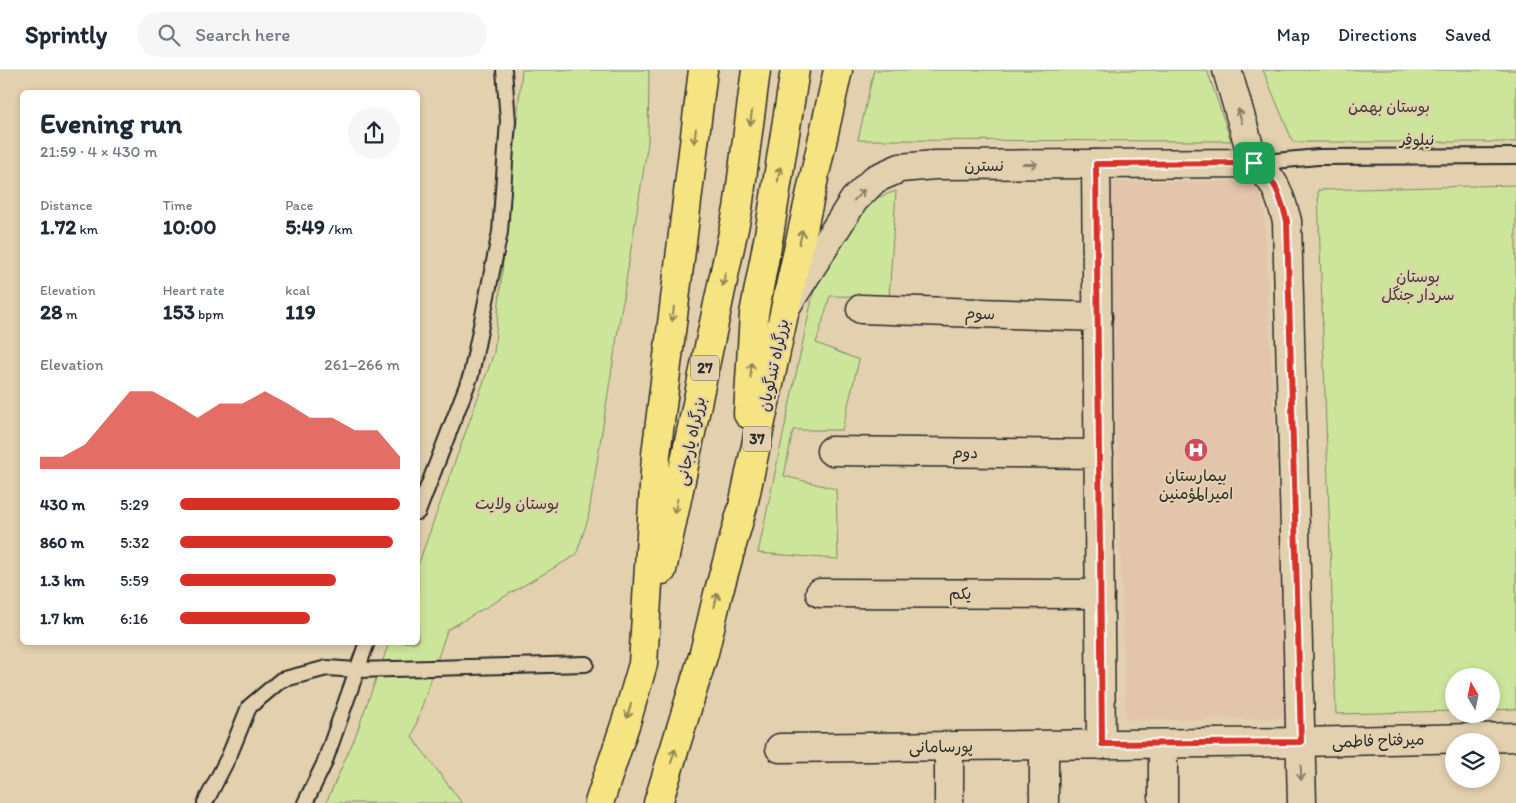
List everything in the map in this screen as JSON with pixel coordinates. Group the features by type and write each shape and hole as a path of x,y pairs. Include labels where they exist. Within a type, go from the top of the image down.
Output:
{"highway":[{"path":"599,803 643,664 656,454 703,70"},
{"name":"بزرگراه یارجانی","path":"643,664 738,209 756,70"},
{"path":"743,506 754,314 796,70"},
{"name":"بزرگراه تندگویان","path":"658,803 704,653 718,594 743,506 784,309 838,70"}],"street":[{"path":"1227,70 1254,163 1266,172 1279,193 1287,221 1302,803"},
{"name":"نسترن","path":"784,309 854,200 875,179 900,168 935,165 1254,163"},
{"path":"1096,164 1102,744"},
{"name":"سوم","path":"861,310 1098,317"},
{"name":"دوم","path":"831,451 1099,454"},
{"name":"یکم","path":"820,593 1100,594"},
{"name":"میرفتاح فاطمی","path":"1301,742 1516,737"},
{"name":"پورسامانی","path":"780,748 1301,742"},
{"path":"1163,744 1164,803"},
{"path":"1044,745 1044,803"},
{"path":"949,746 949,803"}],"lane":[{"path":"420,507 471,375 500,232 508,121 504,70"},
{"name":"نیلوفر","path":"1254,163 1318,157 1516,156"},
{"path":"305,803 324,764 366,645"},
{"path":"205,803 249,707 281,680 327,668 357,670 586,664"}],"shaded area":[{"name":"بیمارستان امیرالمؤمنین","path":"1263,181 1287,718 1126,720 1107,182"}],"green space":[{"name":"بوستان ولایت","path":"522,70 649,70 648,142 588,519 576,555 447,630 412,737 462,803 326,803 355,737 388,645 420,645 420,559 494,353"},
{"path":"874,70 1207,70 1231,141 858,140"},
{"name":"بوستان بهمن","path":"1263,70 1516,70 1516,142 1293,142"},
{"name":"بوستان سردار جنگل","path":"1516,185 1516,709 1500,710 1500,668 1445,668 1445,711 1336,714 1318,190"},
{"path":"896,191 889,297 830,296 816,343 859,360 842,430 793,430 784,476 836,489 838,559 758,553 813,294 840,231 868,201"}],"place":[{"name":"بیمارستان امیرالمؤمنین","path":"1196,450"}],"route":[{"path":"1254,163 1266,172 1279,193 1287,221 1301,742 1102,744 1096,164 1254,163"}]}
